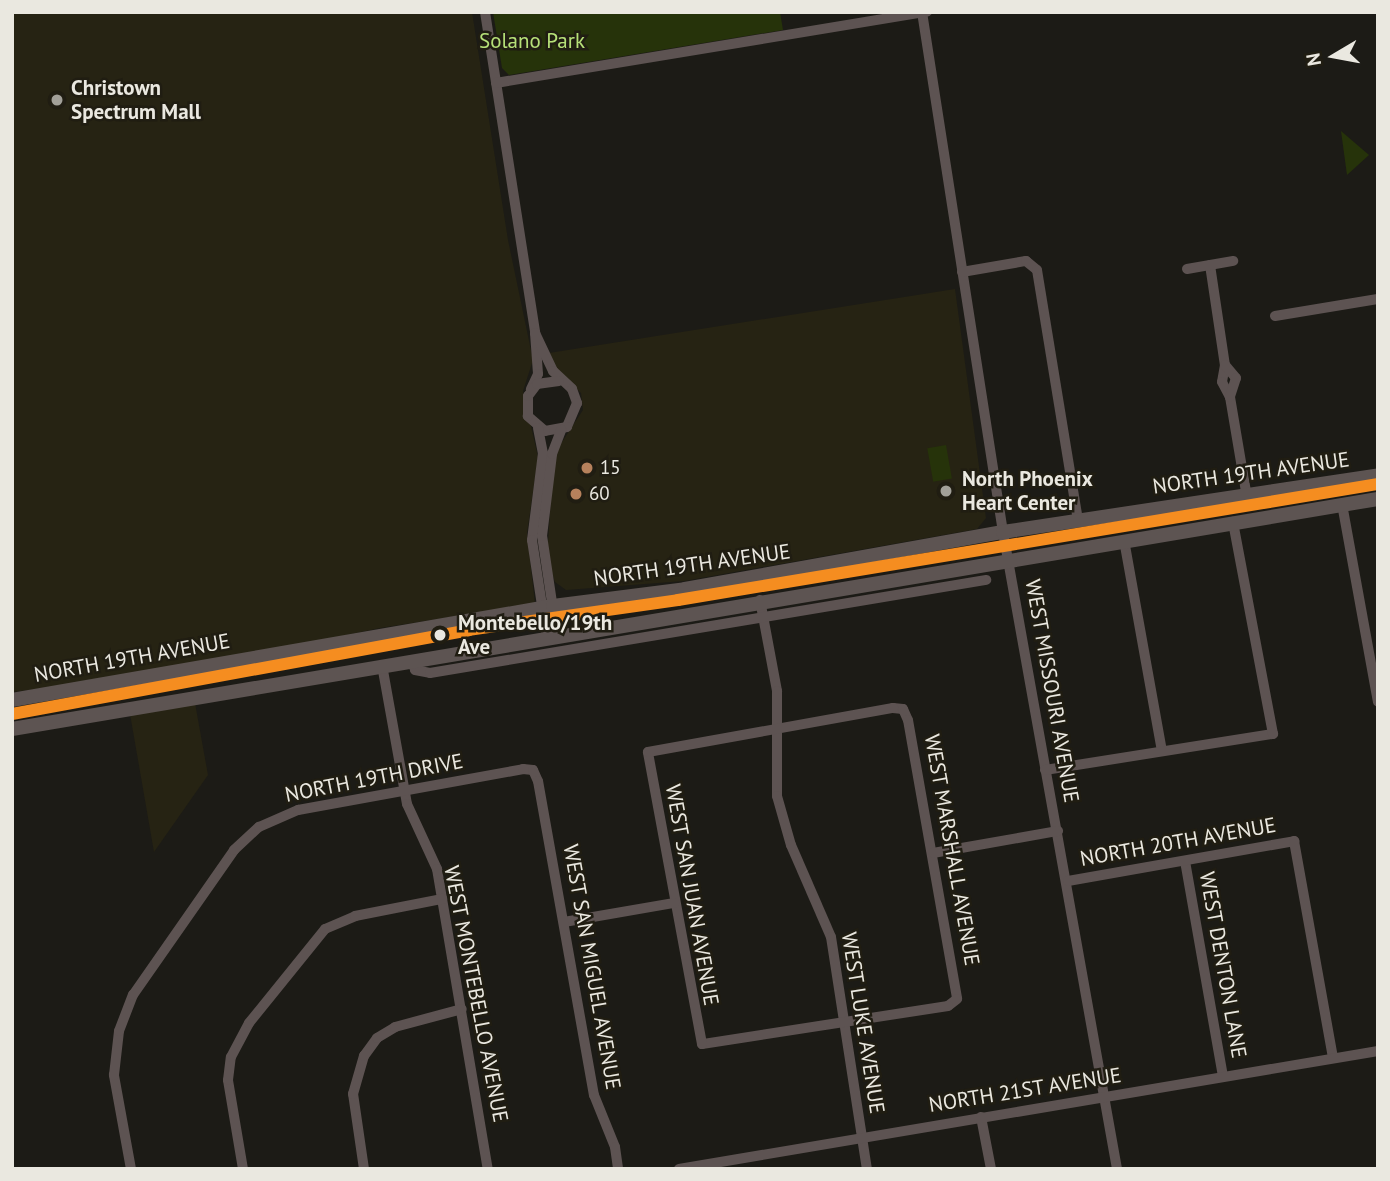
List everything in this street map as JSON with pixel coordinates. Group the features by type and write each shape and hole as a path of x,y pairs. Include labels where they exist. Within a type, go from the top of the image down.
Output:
{"main road":[{"name":"NORTH 19TH AVENUE","path":"12,700 547,606 731,582 1003,532 1378,475"},
{"name":"NORTH 19TH AVENUE","path":"12,729 760,600 1009,562 1124,540 1378,499"}],"street":[{"path":"485,12 535,333 538,374 526,410 538,428 543,453 532,540 552,637"},
{"path":"496,83 924,13"},
{"name":"WEST MISSOURI AVENUE","path":"924,13 961,272 1003,532 1045,770 1068,881 1117,1169"},
{"path":"1187,269 1233,261"},
{"path":"961,272 1032,263 1078,520"},
{"path":"1210,265 1225,365 1236,378 1230,397 1247,496"},
{"path":"1275,316 1378,299"},
{"path":"535,333 559,381"},
{"path":"531,390 544,381 559,381 572,389 577,412 561,430 552,454 542,536 547,606"},
{"path":"538,428 561,430"},
{"path":"1342,504 1378,702"},
{"path":"1045,770 1273,734 1233,522"},
{"path":"1124,540 1162,751"},
{"path":"412,660 415,670 430,673 986,579"},
{"name":"WEST LUKE AVENUE","path":"760,600 777,691 775,768 781,816 831,937 847,1023 867,1169"},
{"name":"WEST MONTEBELLO AVENUE","path":"382,665 415,830 437,869 488,1169"},
{"name":"WEST MARSHALL AVENUE","path":"776,727 903,709 933,853 957,999 948,1006 847,1023"},
{"name":"WEST SAN JUAN AVENUE","path":"776,727 648,752 702,1044 847,1023"},
{"name":"NORTH 19TH DRIVE","path":"131,1169 114,1075 118,1031 132,995 234,849 259,827 298,810 533,770"},
{"name":"WEST SAN MIGUEL AVENUE","path":"533,770 564,922 594,1094 615,1146 618,1169"},
{"name":"NORTH 20TH AVENUE","path":"933,853 1058,831"},
{"name":"NORTH 20TH AVENUE","path":"1068,881 1294,841 1333,1057"},
{"name":"WEST DENTON LANE","path":"1185,861 1223,1076"},
{"path":"243,1169 228,1080 231,1057 249,1023 325,929 355,916 442,899"},
{"path":"564,922 674,904"},
{"path":"364,1169 352,1094 364,1056 377,1038 395,1027 462,1009"},
{"name":"NORTH 21ST AVENUE","path":"679,1169 741,1164 862,1137 1378,1051"},
{"path":"981,1117 991,1169"}],"shaded area":[{"name":"Christown Spectrum Mall","path":"12,12 472,12 508,240 533,360 523,391 538,457 527,533 535,604 380,628 154,675 12,692"},
{"path":"955,289 986,518 977,529 684,581 566,590 555,582 547,558 553,467 560,445 583,410 581,393 555,367 549,353"},
{"path":"195,703 208,775 154,852 130,714"}],"green space":[{"name":"Solano Park","path":"493,12 780,12 783,30 509,75 502,68"},
{"path":"1341,131 1369,155 1347,175"},
{"path":"946,445 952,478 933,482 927,448"}],"transit line":[{"path":"12,714 468,630 678,600 1378,484"}],"place":[{"name":"Christown Spectrum Mall","path":"57,100"},
{"name":"15","path":"587,468"},
{"name":"North Phoenix Heart Center","path":"946,491"},
{"name":"60","path":"576,494"},
{"name":"Montebello/19th Ave","path":"440,635"}]}
